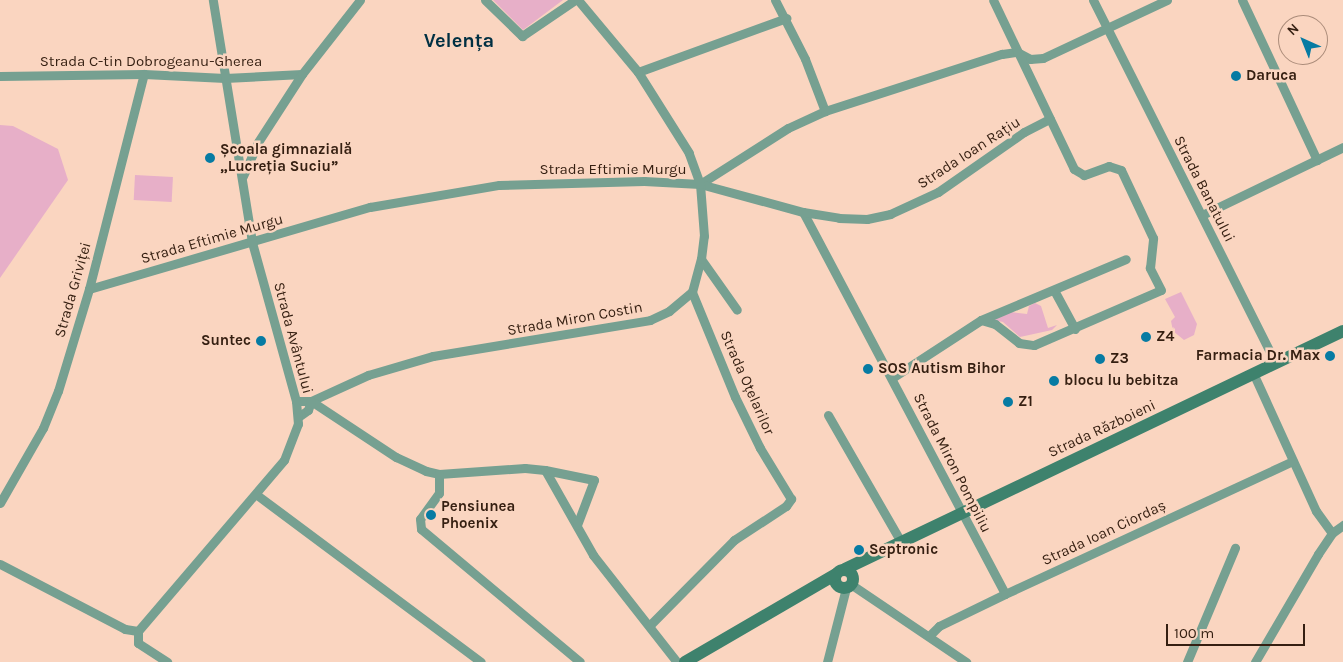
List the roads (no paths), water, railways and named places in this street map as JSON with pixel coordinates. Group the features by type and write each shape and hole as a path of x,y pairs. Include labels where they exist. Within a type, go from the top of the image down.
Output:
{"street":[{"name":"Strada Avântului","path":"138,631 257,496 290,450 298,417 296,401 252,242 243,176 213,0"},
{"path":"243,176 258,142 302,74 360,0"},
{"path":"485,0 522,36 577,0 638,72 677,131 700,184 704,236 702,259 692,292"},
{"path":"775,0 786,18 825,111"},
{"path":"981,320 995,324 1019,343 1034,345 1075,329 1161,290 1150,268 1153,238 1121,170 1109,166 1080,174 1050,119 993,0"},
{"name":"Strada Banatului","path":"1094,0 1105,28 1202,215 1276,364"},
{"name":"Strada Eftimie Murgu","path":"88,289 370,207 499,185 644,181 700,184 788,128 825,111 1002,54 1017,52 1030,59 1043,58 1167,0"},
{"path":"1242,0 1317,160"},
{"path":"638,72 786,18"},
{"name":"Strada C-tin Dobrogeanu-Gherea","path":"0,76 144,74 225,78 302,74"},
{"name":"Strada Griviței","path":"0,503 42,428 58,392 88,289 144,74"},
{"name":"Strada Ioan Rațiu","path":"700,184 803,212 839,218 867,219 890,214 938,192 1024,132 1050,119"},
{"path":"1202,215 1343,147"},
{"name":"Strada Miron Pompiliu","path":"803,212 1005,594"},
{"path":"892,378 981,320 1055,292 1126,258"},
{"path":"702,259 737,310"},
{"name":"Strada Miron Costin","path":"296,401 311,401 368,375 433,356 650,320 669,311 692,292"},
{"name":"Strada Oțelarilor","path":"650,625 734,540 786,506 791,499 760,448 735,397 692,292"},
{"path":"1055,292 1075,329"},
{"name":"Strada Războieni","path":"798,598 841,572 902,542 1342,334"},
{"path":"1254,375 1316,511 1332,533"},
{"path":"311,401 412,466 438,474 525,468 594,480 577,525"},
{"name":"Strada Miron Costin","path":"298,417 308,410 311,401"},
{"path":"828,415 902,542"},
{"name":"Strada Ioan Ciordaș","path":"929,636 939,626 1005,594 1293,461"},
{"path":"545,470 593,555 650,625 677,662"},
{"path":"438,474 439,493 420,519 421,529 580,662"},
{"path":"257,496 481,662"},
{"path":"1255,662 1332,533 1343,525"},
{"path":"1187,662 1235,548"},
{"name":"Strada Războieni","path":"848,585 875,556"},
{"path":"0,564 125,629 138,631 138,643 168,662"},
{"path":"827,662 852,574 841,572"},
{"path":"685,662 798,598 848,585 929,636 966,662"}],"place":[{"name":"Daruca","path":"1236,76"},
{"name":"Școala gimnazială „Lucreția Suciu”","path":"210,158"},
{"name":"Z4","path":"1146,337"},
{"name":"Suntec","path":"261,341"},
{"name":"Farmacia Dr. Max","path":"1330,356"},
{"name":"Z3","path":"1100,359"},
{"name":"SOS Autism Bihor","path":"868,369"},
{"name":"blocu lu bebitza","path":"1054,381"},
{"name":"Z1","path":"1008,402"},
{"name":"Pensiunea Phoenix","path":"431,515"},
{"name":"Septronic","path":"859,550"}],"district":[{"name":"Velența","path":"459,40"}]}
